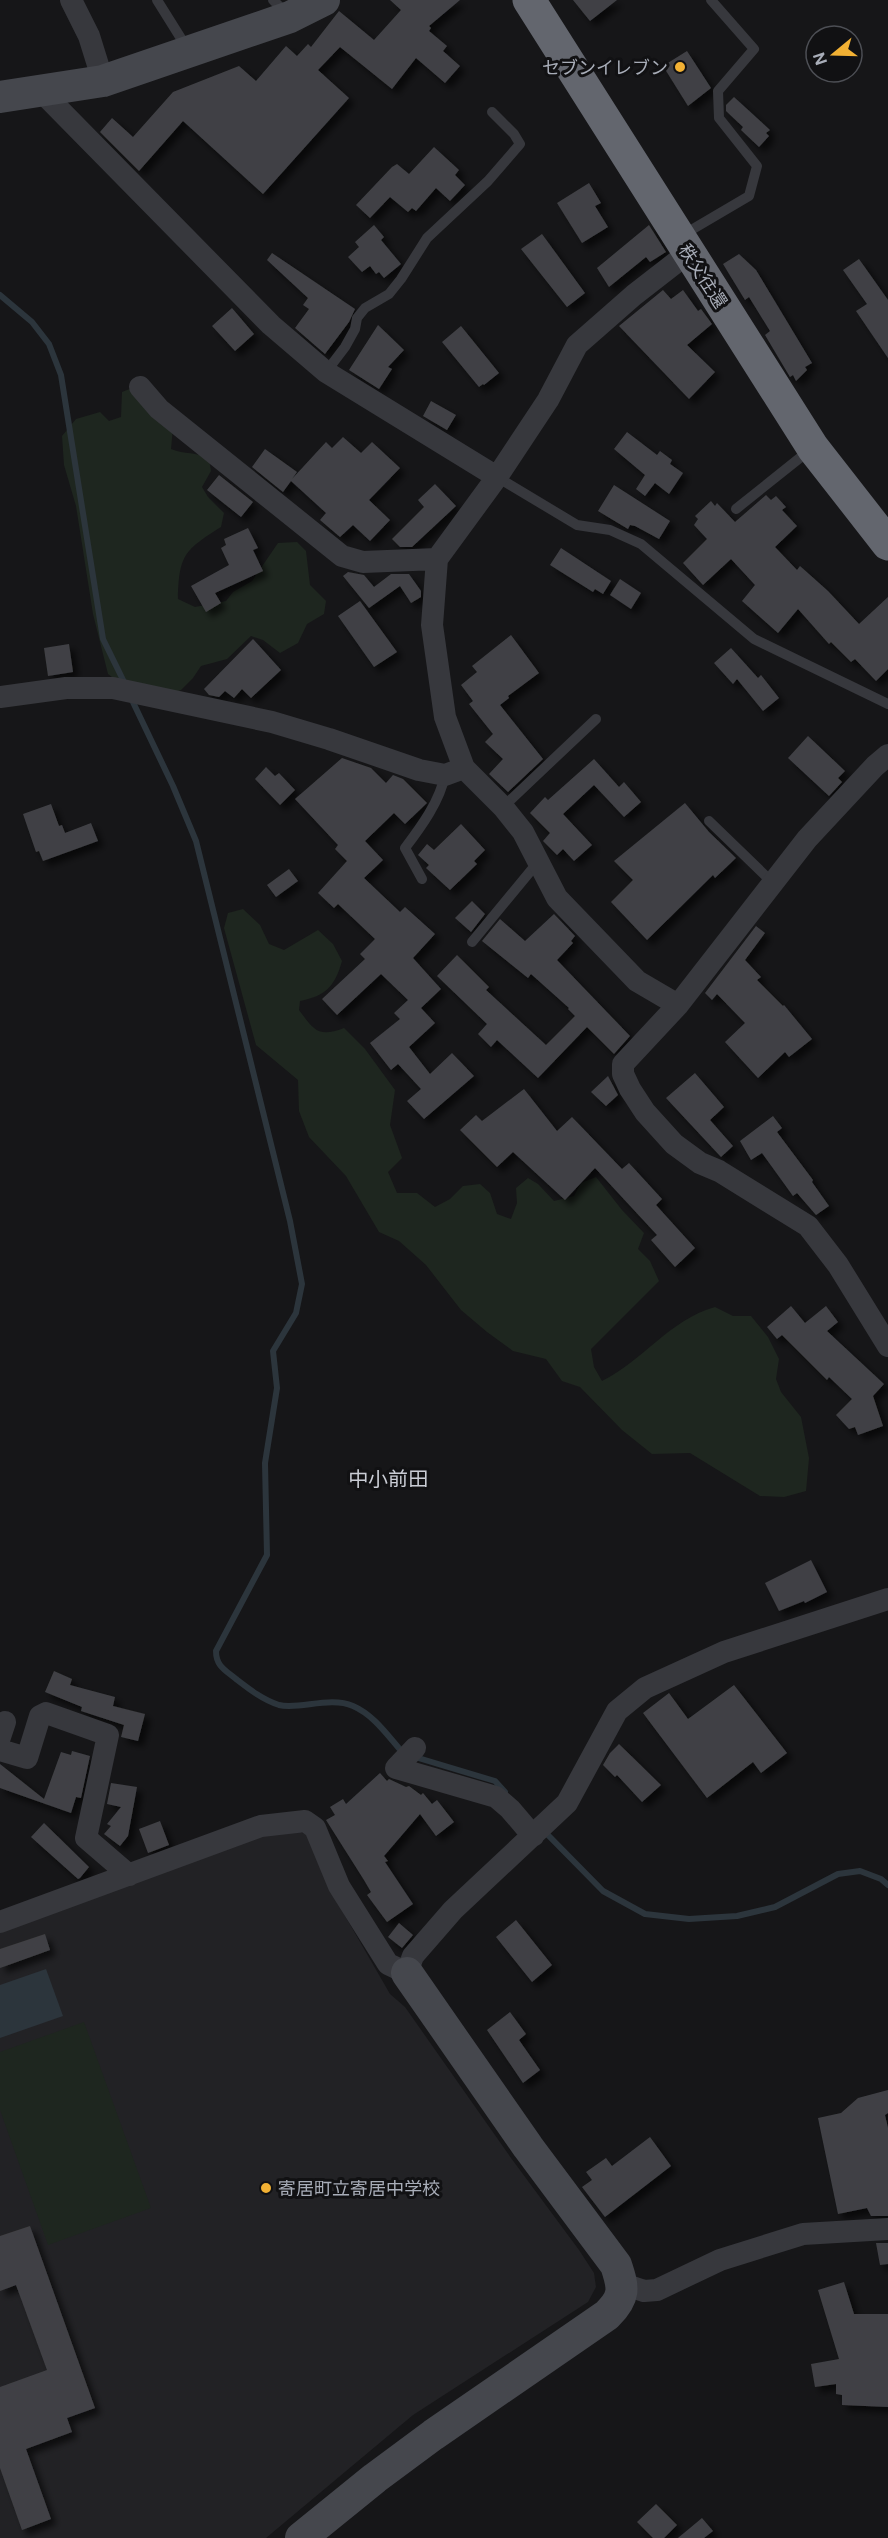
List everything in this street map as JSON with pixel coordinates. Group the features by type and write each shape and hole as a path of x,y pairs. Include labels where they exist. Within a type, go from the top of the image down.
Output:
{"highway":[{"name":"秩父往還","path":"529,0 813,448 888,544"}],"street":[{"path":"71,0 89,36 103,81"},
{"path":"0,97 103,81 189,51 281,8 324,0"},
{"path":"42,92 271,325 326,372 497,477"},
{"path":"454,771 432,625 437,559 497,477 548,400 577,345 634,295 683,245"},
{"path":"141,387 159,409 342,556 363,562 437,559"},
{"path":"0,697 66,688 113,688 272,722 349,745 419,770 454,771 503,807 523,832 557,898 603,947 637,981 678,1005"},
{"path":"888,755 807,839 678,1005 623,1064 623,1074 630,1089 645,1112 674,1144 700,1163 719,1171 808,1226 838,1265 888,1346"},
{"path":"407,1973 413,1956 453,1910 567,1803 617,1711 645,1688 724,1652 888,1599"},
{"path":"0,1750 27,1758 40,1716 46,1713 108,1735 86,1838 129,1875"},
{"path":"415,1748 396,1768 496,1797 510,1809 533,1836"},
{"path":"0,1922 261,1826 305,1821 315,1828 339,1886 388,1964 407,1973 528,2146 616,2265 623,2284 619,2302 607,2315 433,2435 301,2538"},
{"path":"623,2284 644,2291 657,2290 720,2260 803,2234 888,2229"}],"lane":[{"path":"157,0 189,51"},
{"path":"683,245 749,196 757,166 719,118 718,91 754,49 711,0"},
{"path":"326,372 345,347 355,329 357,318 365,308 389,294 427,237 488,181 520,144 514,134 492,112"},
{"path":"736,509 813,448"},
{"path":"497,477 577,525 610,530 641,544 754,639 888,704"},
{"path":"503,807 596,719"},
{"path":"422,879 405,848 454,771"},
{"path":"709,821 773,883"},
{"path":"472,942 538,862"}],"shaded area":[{"path":"132,388 173,427 171,449 209,459 211,471 202,487 208,497 224,513 221,527 199,542 186,555 180,572 178,599 195,607 226,601 233,592 252,581 278,543 297,542 306,551 310,585 326,601 324,614 307,624 298,643 280,653 263,640 251,636 227,659 201,666 181,690 167,695 117,681 108,674 93,614 76,506 64,465 62,436 76,419 100,412 109,421 121,417 122,392"},
{"path":"243,909 260,925 269,944 284,950 318,930 333,944 342,961 336,977 323,993 300,1001 299,1010 313,1027 322,1032 344,1028 365,1049 395,1090 390,1125 402,1158 388,1172 397,1193 417,1193 435,1207 450,1199 463,1186 480,1184 490,1193 497,1214 511,1219 517,1203 516,1188 528,1178 538,1184 554,1201 574,1196 581,1183 596,1177 644,1233 638,1249 650,1261 659,1281 591,1349 594,1367 602,1381 617,1373 684,1321 699,1313 715,1307 733,1316 751,1316 768,1337 779,1359 776,1379 781,1392 801,1417 809,1458 806,1491 784,1497 760,1496 690,1453 652,1454 622,1430 580,1387 562,1381 546,1359 513,1351 487,1332 461,1310 426,1265 399,1241 379,1232 346,1176 309,1137 299,1111 298,1080 256,1045 224,928 228,913"},
{"name":"寄居町立寄居中学校","path":"296,1830 307,1835 329,1888 390,1994 405,2007 579,2250 594,2273 596,2287 588,2302 413,2415 266,2538 0,2538 0,1931 266,1834"},
{"path":"46,1969 63,2016 0,2038 0,1985"},
{"path":"84,2022 151,2208 48,2245 0,2110 0,2052"}],"building":[{"path":"390,0 460,0 429,26 431,28 429,31 447,46 443,51 460,66 445,83 416,58 392,89 340,47 318,70 349,98 263,194 183,121 139,171 100,132 112,118 133,137 173,92 239,66 256,81 286,46 297,56 308,44 311,47 339,11 374,40 401,10"},
{"path":"573,0 617,0 590,21"},
{"path":"687,51 711,88 688,106 663,66"},
{"path":"734,97 770,130 766,133 769,136 759,147 726,111 726,105"},
{"path":"434,147 459,170 455,175 465,185 450,201 436,188 416,211 412,208 408,212 390,197 370,218 356,205 392,167 397,164 409,174"},
{"path":"589,183 601,203 595,206 608,227 582,243 557,203"},
{"path":"374,225 384,237 381,240 401,264 384,278 379,272 376,274 370,266 362,272 348,257 359,247 355,242"},
{"path":"649,225 666,252 650,262 646,257 609,287 597,268"},
{"path":"542,234 585,293 567,307 521,249"},
{"path":"272,253 355,309 349,322 325,354 295,328 309,309 303,305 308,298 267,260"},
{"path":"739,254 756,270 812,363 805,367 807,370 796,381 793,375 790,377 765,335 770,331 749,297 745,300 723,264"},
{"path":"859,259 888,300 888,358 856,311 867,304 843,270"},
{"path":"663,290 671,299 683,290 698,311 701,309 712,324 687,345 715,372 689,399 619,326"},
{"path":"232,308 254,334 235,351 212,326"},
{"path":"378,325 404,350 388,367 392,369 379,389 349,370"},
{"path":"461,326 499,373 479,387 442,342"},
{"path":"431,401 456,415 447,430 423,416"},
{"path":"627,432 657,455 660,451 672,460 670,464 683,473 669,494 655,483 645,496 636,489 645,475 614,449"},
{"path":"343,437 361,453 372,442 400,468 369,500 390,520 370,541 353,525 340,537 320,520 326,513 291,481 283,492 252,467 265,449 297,472 292,479 326,442 332,448"},
{"path":"219,475 253,502 241,517 207,490"},
{"path":"435,484 456,506 412,547 400,547 392,539 424,507 418,500"},
{"path":"614,485 670,521 659,539 635,526 630,525 628,529 598,511"},
{"path":"766,495 771,500 776,496 786,507 782,510 797,526 775,547 797,570 800,566 828,591 859,624 888,597 888,669 876,681 855,659 851,662 831,642 829,644 798,609 778,633 742,601 755,585 731,559 703,585 683,563 707,539 694,525 698,519 695,516 711,501 715,506 717,503 735,522"},
{"path":"248,528 258,548 253,550 263,571 215,593 221,603 206,612 191,586 229,565 221,548 226,545 224,539"},
{"path":"561,548 611,581 603,594 595,589 593,592 550,565"},
{"path":"348,572 364,575 374,587 391,574 409,574 421,591 421,597 411,603 400,586 369,608 343,576"},
{"path":"620,579 641,593 631,609 610,595"},
{"path":"360,601 397,652 374,667 338,616"},
{"path":"511,635 539,673 508,696 509,698 500,705 543,759 508,792 489,774 503,759 485,742 493,734 469,704 473,701 461,685 477,672 472,666"},
{"path":"253,639 281,670 251,698 242,689 234,698 225,691 219,697 209,695 204,689"},
{"path":"69,644 73,672 48,676 44,648"},
{"path":"731,648 758,678 761,675 779,698 763,711 737,679 733,684 714,663"},
{"path":"808,736 845,771 838,778 842,782 829,796 788,758"},
{"path":"342,758 371,768 386,783 393,775 403,779 427,803 405,824 394,813 365,841 383,860 364,878 400,912 405,907 435,934 413,958 441,989 421,1008 435,1023 409,1047 430,1074 452,1053 474,1076 424,1119 407,1101 421,1089 398,1064 391,1070 370,1043 400,1019 394,1013 408,1000 381,974 337,1015 322,999 365,959 360,954 375,939 338,904 334,908 318,893 347,861 335,849 338,845 295,799"},
{"path":"594,759 619,787 624,782 641,802 624,817 594,785 563,814 592,845 574,861 563,849 557,855 543,841 550,833 530,813 545,797 548,800"},
{"path":"266,767 275,776 279,773 295,790 280,805 255,779"},
{"path":"685,803 709,832 736,858 715,878 713,875 647,940 611,902 633,880 614,861"},
{"path":"51,804 59,826 62,825 65,833 91,823 98,841 43,861 39,851 36,852 23,814"},
{"path":"461,824 485,850 474,861 477,864 450,890 426,868 429,865 418,855 427,844 434,850"},
{"path":"289,869 298,881 276,897 267,885"},
{"path":"472,901 485,914 471,932 455,918"},
{"path":"554,914 575,936 571,941 573,943 557,960 630,1036 614,1054 587,1027 538,1078 497,1040 491,1047 478,1034 487,1024 437,976 457,955 489,987 486,990 546,1045 575,1016 531,974 528,978 482,941 500,919 525,941"},
{"path":"756,926 765,933 745,960 761,977 757,980 784,1005 812,1039 789,1057 785,1052 758,1078 725,1042 745,1023 717,994 712,1000 705,993"},
{"path":"695,1073 724,1107 710,1120 733,1146 721,1157 666,1098"},
{"path":"608,1076 618,1095 606,1106 591,1092"},
{"path":"524,1089 557,1131 572,1117 622,1169 629,1163 662,1199 656,1205 695,1248 675,1267 651,1240 657,1235 595,1168 565,1200 513,1152 497,1167 460,1130 476,1115 482,1121"},
{"path":"773,1116 782,1128 777,1132 813,1180 812,1182 829,1206 816,1215 797,1193 793,1196 762,1153 751,1160 740,1141"},
{"path":"791,1306 805,1323 826,1306 838,1322 827,1331 884,1384 873,1396 883,1426 858,1435 855,1427 849,1429 836,1415 852,1399 829,1377 827,1380 782,1335 777,1339 767,1327"},
{"path":"811,1560 827,1592 805,1603 804,1601 779,1611 765,1583"},
{"path":"54,1671 72,1679 70,1685 115,1697 113,1706 145,1714 138,1741 121,1737 124,1725 81,1711 82,1707 45,1692"},
{"path":"734,1685 787,1753 761,1773 753,1762 707,1798 643,1713 669,1693 688,1719"},
{"path":"619,1744 661,1785 642,1802 617,1775 615,1777 603,1765"},
{"path":"72,1751 90,1756 81,1798 76,1797 71,1813 0,1788 0,1764 44,1799 61,1752 71,1755"},
{"path":"380,1773 387,1781 389,1779 406,1787 409,1786 421,1795 423,1793 432,1804 437,1800 454,1822 436,1836 420,1814 384,1856 388,1861 385,1862 413,1904 387,1922 367,1895 371,1892 326,1820 335,1815 330,1807 343,1799 346,1804"},
{"path":"111,1783 137,1787 128,1836 120,1846 104,1834 111,1826 107,1824 121,1807 107,1804"},
{"path":"160,1821 169,1845 148,1853 139,1829"},
{"path":"44,1823 89,1867 80,1878 78,1879 31,1837"},
{"path":"516,1920 552,1965 532,1982 496,1937"},
{"path":"399,1923 413,1935 402,1948 388,1937"},
{"path":"45,1934 50,1950 0,1968 0,1949"},
{"path":"510,2012 526,2034 519,2040 540,2070 523,2083 487,2030"},
{"path":"888,2090 888,2113 885,2115 888,2128 888,2216 871,2216 867,2208 838,2214 818,2118 841,2113 858,2098"},
{"path":"650,2137 671,2166 605,2217 582,2187 592,2180 586,2172 606,2158 612,2166"},
{"path":"30,2226 95,2408 67,2418 72,2432 26,2449 51,2519 22,2530 0,2468 0,2387 47,2370 16,2285 0,2291 0,2236"},
{"path":"876,2243 888,2243 888,2264 880,2265"},
{"path":"844,2282 854,2314 888,2314 888,2407 842,2405 842,2395 836,2394 836,2384 815,2387 811,2364 839,2359 818,2290"},
{"path":"656,2504 677,2525 664,2538 653,2538 637,2522"},
{"path":"702,2518 713,2531 704,2538 678,2538"}],"waterway":[{"path":"0,295 32,322 49,344 61,375 103,639 126,686"},
{"path":"131,698 173,786 196,841 290,1221 302,1284 296,1313 273,1351 277,1388 265,1463 267,1555 216,1651 216,1656 219,1664 225,1670 273,1703 296,1706 335,1702 361,1710 380,1726 403,1753"},
{"path":"415,1757 495,1781 505,1792"},
{"path":"544,1831 603,1891 645,1914 689,1919 737,1916 775,1907 838,1874 860,1871 881,1879 888,1885"}],"place":[{"name":"セブンイレブン","path":"680,67"},
{"name":"寄居町立寄居中学校","path":"266,2188"}],"district":[{"name":"中小前田","path":"388,1479"}]}
